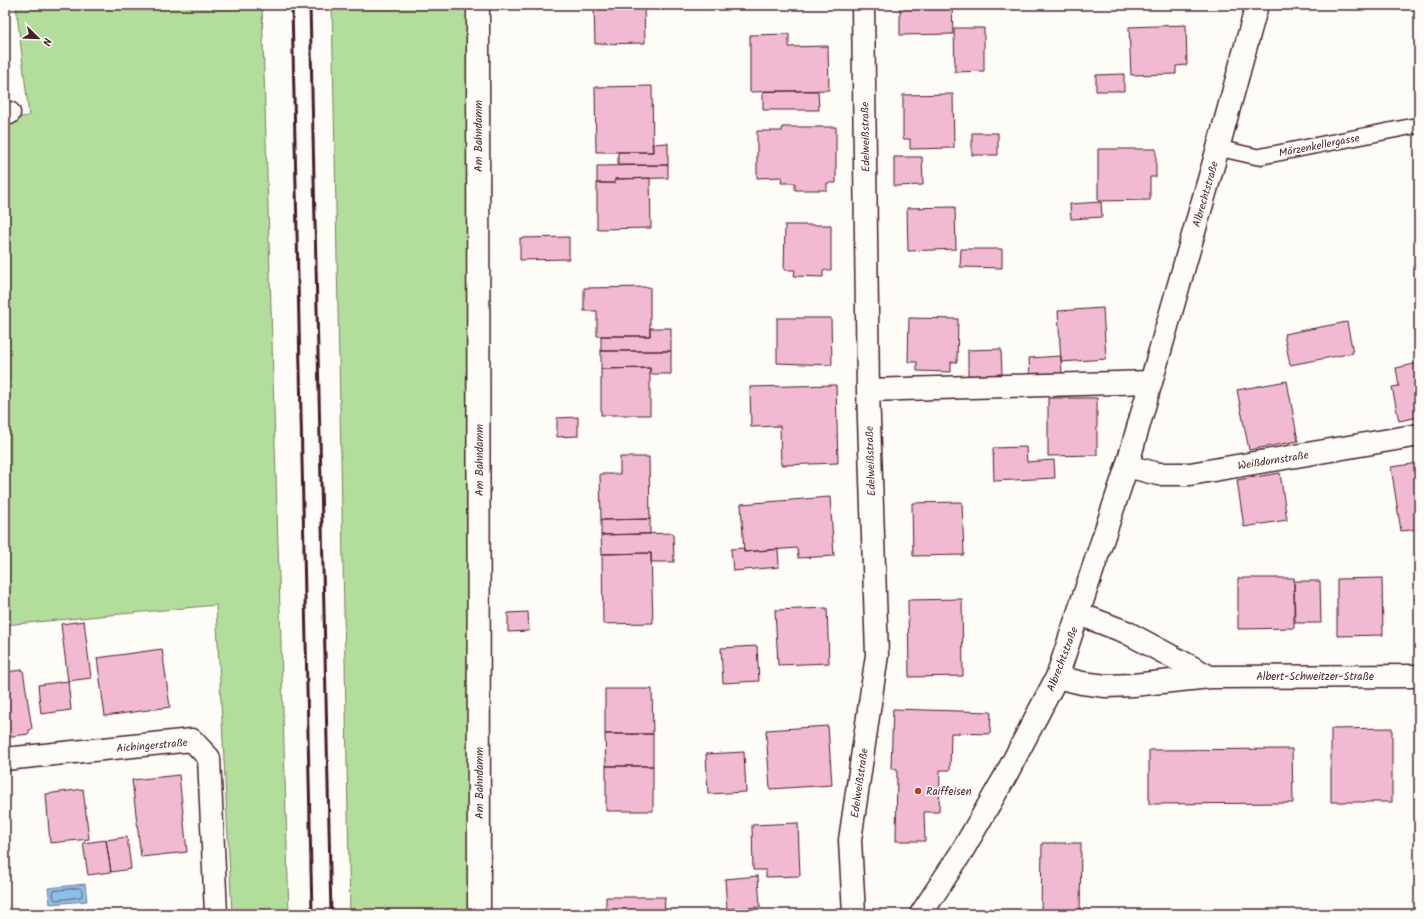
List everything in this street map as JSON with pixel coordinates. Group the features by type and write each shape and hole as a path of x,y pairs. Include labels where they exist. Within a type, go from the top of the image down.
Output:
{"street":[{"name":"Am Bahndamm","path":"478,5 480,914"},
{"name":"Edelweißstraße","path":"854,914 850,840 877,655 868,390 863,5"},
{"name":"Albrechtstraße","path":"921,914 961,853 1003,782 1057,677 1127,466 1218,148 1257,5"},
{"path":"868,390 1151,382"},
{"name":"Weißdornstraße","path":"1127,466 1158,474 1190,474 1419,435"},
{"name":"Albert-Schweitzer-Straße","path":"1079,614 1126,632 1210,676"},
{"name":"Albert-Schweitzer-Straße","path":"1057,677 1082,684 1106,686 1133,685 1210,676 1419,676"},
{"name":"Aichingerstraße","path":"5,759 192,740 209,758 216,914"}],"lane":[{"name":"Märzenkellergasse","path":"1218,148 1258,157 1419,125"}],"green space":[{"path":"16,5 262,5 289,914 232,914 216,605 5,625 5,119 29,116"},
{"path":"332,5 468,5 473,914 350,914"}],"water":[{"path":"85,884 87,901 50,904 48,888"}],"building":[{"path":"594,5 644,5 645,43 595,44"},
{"path":"900,5 952,5 953,34 900,35"},
{"path":"1186,25 1187,65 1176,66 1176,74 1131,75 1129,27"},
{"path":"954,28 984,28 984,71 955,72"},
{"path":"789,34 789,47 828,46 829,90 750,92 750,35"},
{"path":"5,35 11,73 5,73"},
{"path":"1124,74 1124,91 1096,91 1096,75"},
{"path":"652,86 653,152 596,152 595,87"},
{"path":"763,91 818,91 819,110 763,110"},
{"path":"953,94 954,148 910,149 910,139 903,139 903,95"},
{"path":"782,127 836,127 836,183 827,183 827,190 795,190 795,183 781,183 782,177 757,178 757,131 782,131"},
{"path":"972,133 998,133 998,155 972,155"},
{"path":"668,143 668,165 618,165 618,152 653,152 652,144"},
{"path":"1098,149 1156,149 1156,177 1150,177 1150,200 1098,201"},
{"path":"894,157 922,157 923,185 894,186"},
{"path":"668,165 668,178 615,179 615,183 597,183 597,166"},
{"path":"650,178 651,228 597,229 597,183 615,183 615,179"},
{"path":"1101,202 1102,217 1071,219 1070,204"},
{"path":"955,207 956,249 908,251 907,208"},
{"path":"785,225 831,225 831,270 823,270 823,277 794,276 795,270 784,270"},
{"path":"569,237 569,259 520,260 520,238"},
{"path":"961,249 1002,249 1002,268 960,267"},
{"path":"650,287 650,336 597,336 597,311 584,311 584,288"},
{"path":"1103,308 1106,359 1061,362 1058,311"},
{"path":"777,318 831,318 832,365 777,363"},
{"path":"909,318 958,319 957,362 951,362 951,372 917,371 917,362 908,362"},
{"path":"1347,322 1353,353 1290,365 1284,334"},
{"path":"650,328 671,328 671,351 601,351 601,336 650,336"},
{"path":"1001,349 1002,375 968,376 968,350"},
{"path":"601,351 671,351 671,374 650,374 650,368 601,369"},
{"path":"1061,356 1062,375 1030,377 1029,358"},
{"path":"1419,363 1419,417 1399,421 1392,387 1399,386 1396,368"},
{"path":"650,368 650,415 601,415 601,369"},
{"path":"1287,381 1298,441 1249,450 1237,390"},
{"path":"836,385 838,463 781,465 780,426 751,427 750,387"},
{"path":"1048,398 1097,398 1097,455 1048,456"},
{"path":"578,417 578,436 557,437 557,418"},
{"path":"1026,447 1027,462 1054,460 1055,478 994,481 993,448"},
{"path":"620,457 649,457 650,519 601,520 600,474 620,474"},
{"path":"1419,463 1419,529 1401,531 1391,467"},
{"path":"1280,473 1287,520 1244,527 1237,480"},
{"path":"830,497 834,556 798,558 797,548 744,552 741,504"},
{"path":"962,502 964,555 913,556 912,503"},
{"path":"650,519 650,534 601,535 601,520"},
{"path":"673,533 674,562 651,562 651,553 602,554 601,535"},
{"path":"744,548 744,552 778,549 779,567 733,571 731,549"},
{"path":"651,553 653,623 603,624 602,554"},
{"path":"1238,578 1294,578 1294,628 1238,629"},
{"path":"1382,578 1383,635 1337,636 1337,579"},
{"path":"1294,581 1320,581 1321,623 1295,623"},
{"path":"962,599 963,676 909,677 908,600"},
{"path":"827,608 829,663 778,665 775,610"},
{"path":"528,612 529,631 508,632 508,613"},
{"path":"84,621 91,678 68,681 61,624"},
{"path":"757,646 759,681 723,683 721,648"},
{"path":"162,649 170,707 105,716 97,658"},
{"path":"23,670 32,729 29,730 29,734 5,737 5,672"},
{"path":"68,681 71,710 41,714 38,685"},
{"path":"605,689 652,689 653,734 605,734"},
{"name":"Raiffeisen","path":"893,709 991,712 990,734 951,733 950,770 940,770 939,812 924,812 925,841 896,841 897,769 891,768"},
{"path":"828,726 832,785 770,789 766,730"},
{"path":"1392,728 1392,802 1331,802 1331,729"},
{"path":"605,734 653,734 653,766 606,766"},
{"path":"1292,749 1293,803 1149,804 1149,750"},
{"path":"744,752 746,792 708,794 706,754"},
{"path":"606,766 653,766 653,811 606,811"},
{"path":"179,775 187,852 141,857 132,780"},
{"path":"83,789 89,839 50,843 46,794"},
{"path":"798,823 800,876 766,877 766,870 753,870 752,825"},
{"path":"127,837 131,869 111,872 106,840"},
{"path":"106,840 111,872 88,875 83,843"},
{"path":"1042,843 1081,843 1080,914 1041,914"},
{"path":"758,876 760,907 727,909 725,879"},
{"path":"606,897 665,897 664,914 606,914"}],"railway":[{"path":"292,5 312,914"},
{"path":"310,5 331,914"}],"place":[{"name":"Raiffeisen","path":"918,791"}]}
